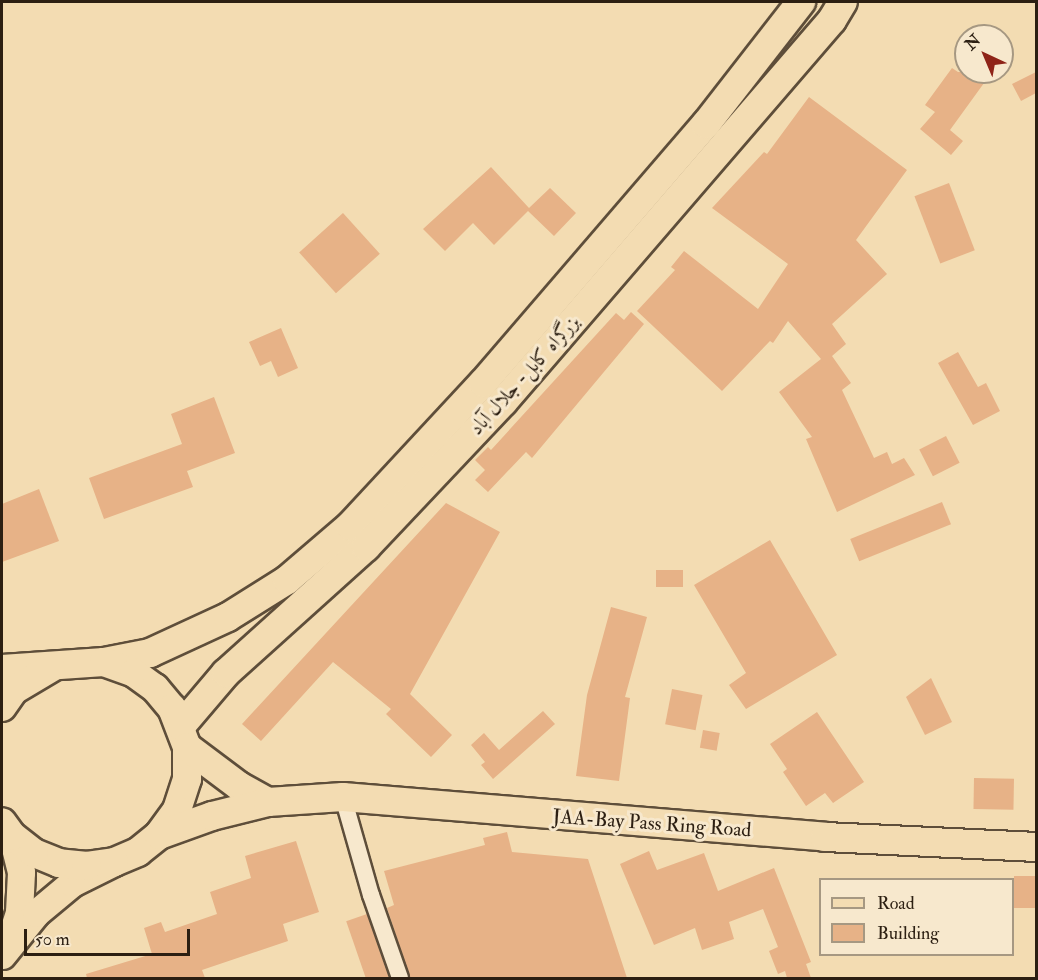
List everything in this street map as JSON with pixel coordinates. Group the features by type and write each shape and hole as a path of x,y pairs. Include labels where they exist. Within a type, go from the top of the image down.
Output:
{"highway":[{"name":"بزرگراه کابل- جلال آباد","path":"104,662 134,673 155,688 184,736 226,673 366,547 493,392 801,2"},
{"name":"بزرگراه کابل- جلال آباد","path":"2,669 76,662 104,662 150,653 190,638 287,580 350,526 493,392 832,20 843,2"},
{"name":"بزرگراه کابل- جلال آباد","path":"2,707 14,690 42,670 76,662"},
{"path":"184,736 239,786 268,802"},
{"path":"7,829 34,853 59,863 87,866 114,862 138,852 159,835 177,810 187,779 184,736"},
{"name":"JAA-Bay Pass Ring Road","path":"159,835 212,816 268,802 343,798 825,837 1036,847"}],"main road":[{"path":"4,952 19,912 21,872 7,829"},
{"path":"4,952 36,913 72,883 114,862"}],"street":[{"path":"343,798 371,895 400,978"}],"building":[{"path":"952,68 954,69 954,84 983,84 950,130 963,141 951,155 920,129 935,112 925,105"},
{"path":"1036,72 1036,93 1021,101 1012,84"},
{"path":"809,97 907,170 856,240 887,274 832,324 846,344 832,356 851,383 842,390 874,458 887,452 892,464 904,458 915,475 837,512 806,439 812,437 779,392 821,359 788,321 773,343 770,341 722,391 637,311 675,270 671,267 684,251 758,309 788,264 712,208 764,152 767,154"},
{"path":"491,167 529,208 550,188 576,213 554,236 528,211 494,245 473,223 445,251 423,229"},
{"path":"949,183 975,250 940,263 914,196"},
{"path":"343,213 380,254 336,293 299,252"},
{"path":"631,312 644,324 532,458 526,452 488,492 475,480 485,470 475,460 488,447 491,450 616,313 624,320"},
{"path":"281,328 298,368 278,377 271,361 260,366 249,342"},
{"path":"958,352 978,387 986,383 1000,411 973,425 938,363"},
{"path":"214,397 235,453 187,471 193,487 104,519 89,478 182,444 171,414"},
{"path":"946,436 960,463 933,476 919,450"},
{"path":"39,489 59,541 2,562 2,504"},
{"path":"942,502 951,524 859,561 850,539"},
{"path":"446,503 500,532 410,694 452,735 431,757 386,714 391,709 333,662 261,741 242,724"},
{"path":"770,540 837,655 746,709 729,685 746,673 694,585"},
{"path":"656,570 683,570 683,587 656,587"},
{"path":"611,607 647,617 625,697 630,698 619,781 576,776 587,695"},
{"path":"931,678 952,722 925,735 906,697"},
{"path":"672,689 702,695 696,730 665,724"},
{"path":"543,711 555,724 493,779 481,765 485,762 471,745 484,733 499,750"},
{"path":"817,712 864,782 833,803 825,793 806,806 783,772 787,769 770,744"},
{"path":"703,730 720,733 717,751 700,748"},
{"path":"974,778 1014,779 1013,810 973,809"},
{"path":"507,832 512,852 588,859 627,978 410,978 387,908 394,905 384,871 485,845 483,838"},
{"path":"296,841 319,912 283,924 288,941 202,970 205,978 87,978 86,974 152,954 144,928 161,922 165,932 217,914 210,892 251,878 245,856"},
{"path":"649,851 657,870 704,853 718,891 774,868 811,962 806,964 811,978 787,978 785,971 778,974 769,951 778,947 763,909 729,922 734,939 702,950 695,928 654,945 620,864"},
{"path":"1014,876 1036,876 1036,908 1014,908"},
{"path":"367,914 389,978 366,978 346,921"}]}
